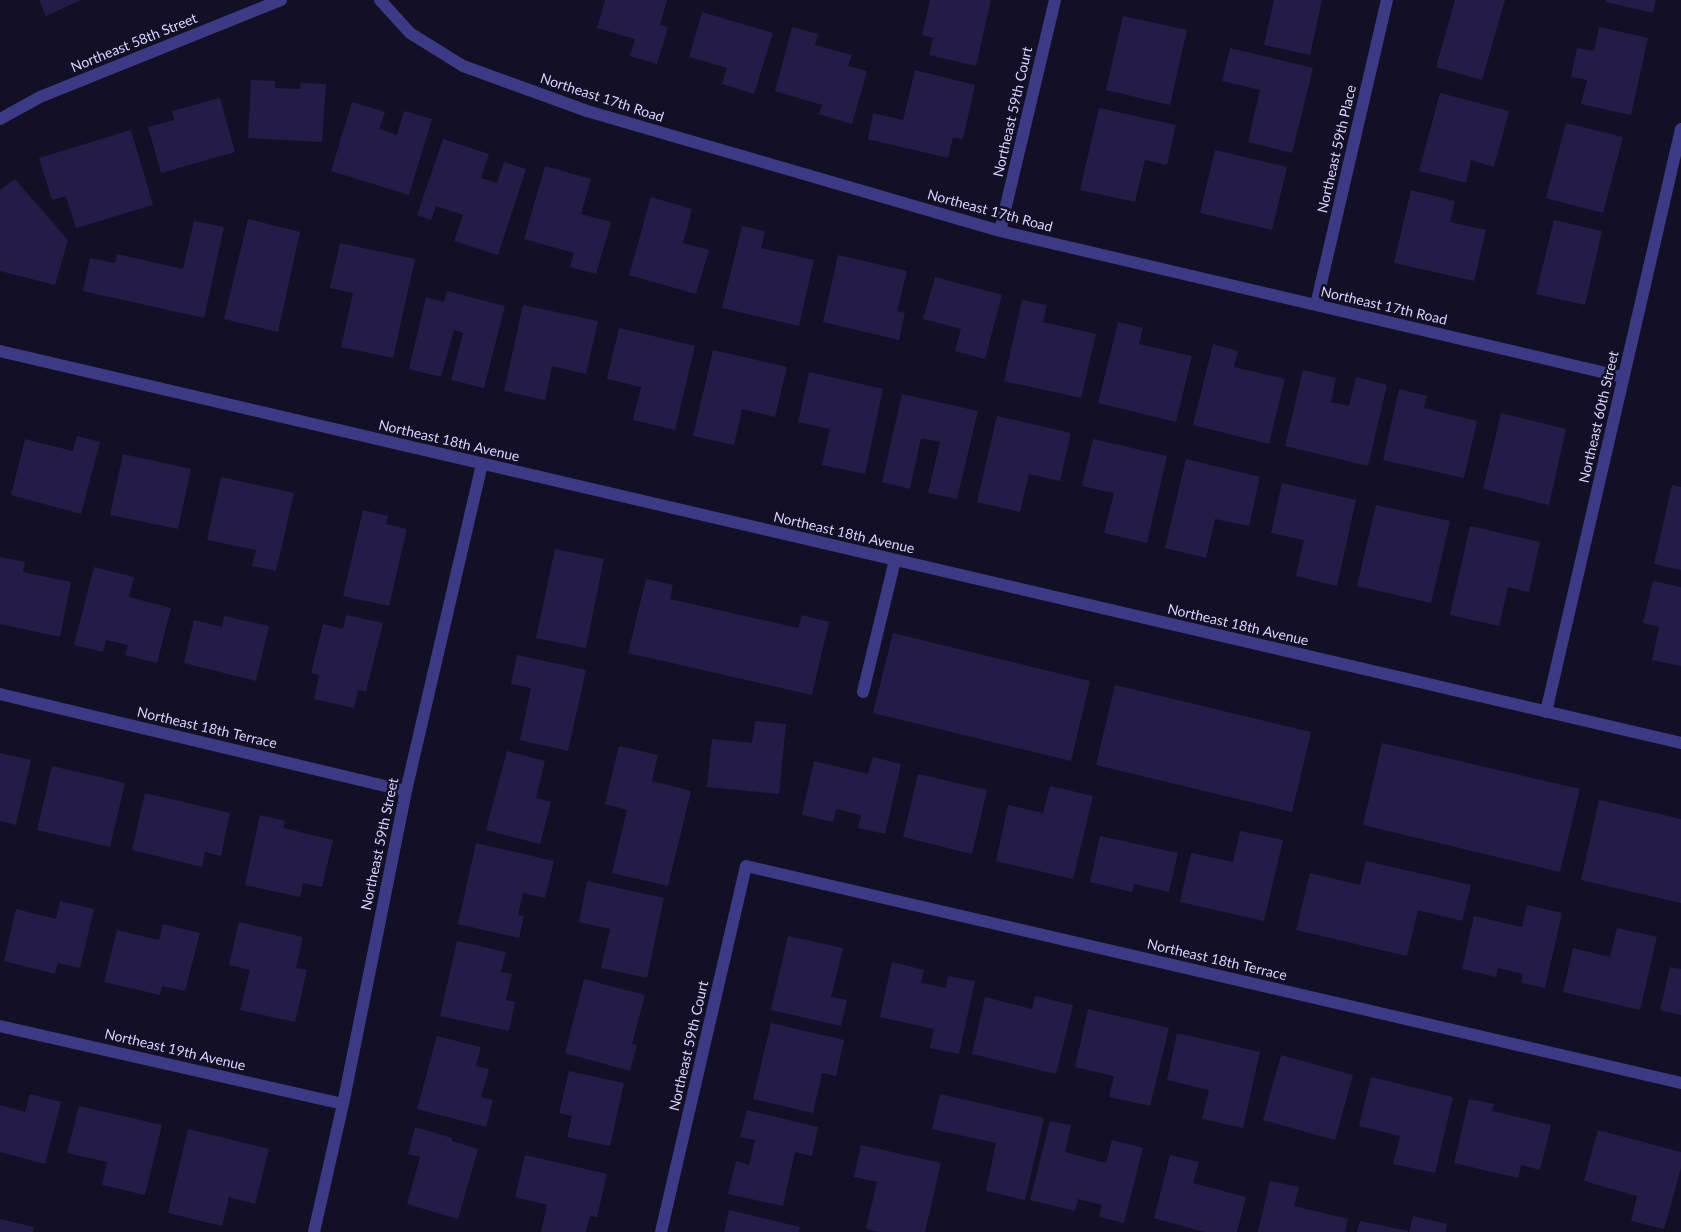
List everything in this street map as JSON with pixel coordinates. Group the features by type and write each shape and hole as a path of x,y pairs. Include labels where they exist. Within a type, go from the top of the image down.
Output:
{"street":[{"name":"Northeast 58th Street","path":"0,119 40,97 281,0"},
{"name":"Northeast 17th Road","path":"380,0 410,32 463,66 587,111 1000,231 1623,378"},
{"name":"Northeast 59th Court","path":"1000,231 1055,0"},
{"name":"Northeast 59th Place","path":"1316,305 1388,0"},
{"name":"Northeast 60th Street","path":"1546,712 1681,129"},
{"name":"Northeast 18th Avenue","path":"0,351 1681,743"},
{"name":"Northeast 59th Street","path":"314,1232 343,1104 406,791 482,464"},
{"path":"863,692 895,560"},
{"name":"Northeast 18th Terrace","path":"0,694 406,791"},
{"name":"Northeast 59th Court","path":"660,1232 746,866"},
{"name":"Northeast 18th Terrace","path":"746,866 1681,1083"},
{"name":"Northeast 19th Avenue","path":"0,1026 343,1104"}],"building":[{"path":"39,0 81,0 46,16"},
{"path":"605,0 667,0 660,25 668,27 657,64 630,56 635,39 597,28"},
{"path":"930,0 991,0 976,66 929,55 933,38 922,35"},
{"path":"1274,0 1322,0 1310,55 1264,45"},
{"path":"1455,0 1505,0 1482,80 1436,67"},
{"path":"1606,0 1656,0 1653,13 1606,2"},
{"path":"702,12 773,33 754,94 722,84 727,68 689,57"},
{"path":"1123,16 1187,30 1170,105 1106,90"},
{"path":"792,27 818,34 815,45 852,55 848,66 867,71 852,124 819,114 822,105 775,91"},
{"path":"1599,27 1648,38 1631,115 1581,104 1587,80 1571,77 1577,48 1594,51"},
{"path":"1230,48 1313,68 1292,153 1248,142 1260,90 1222,81"},
{"path":"915,70 975,85 963,139 953,137 948,158 868,139 873,113 903,120"},
{"path":"251,80 275,81 275,88 300,89 301,83 326,84 322,142 248,138"},
{"path":"1440,93 1509,111 1494,167 1471,160 1466,183 1419,171"},
{"path":"220,98 235,152 161,173 148,127 174,120 172,111"},
{"path":"352,102 385,112 379,129 397,135 404,111 432,119 409,195 331,171"},
{"path":"1099,108 1176,125 1167,165 1145,160 1135,202 1080,190"},
{"path":"1566,123 1623,137 1603,213 1546,198"},
{"path":"131,130 153,205 76,228 66,196 52,200 39,158"},
{"path":"443,139 489,154 481,178 497,183 504,162 526,169 498,255 454,241 463,215 436,206 431,220 417,215"},
{"path":"1215,150 1287,167 1272,230 1200,213"},
{"path":"545,166 591,179 581,214 611,222 596,274 570,267 574,253 524,239"},
{"path":"15,179 68,240 55,285 0,271 0,190"},
{"path":"1411,190 1455,201 1450,222 1486,230 1474,281 1394,263"},
{"path":"651,197 692,209 683,243 709,250 696,294 629,275"},
{"path":"248,219 300,232 278,332 224,319"},
{"path":"1554,220 1602,231 1585,305 1536,294"},
{"path":"194,221 224,227 204,318 83,291 90,258 115,263 117,254 183,269"},
{"path":"742,226 765,231 761,248 814,260 799,326 722,308"},
{"path":"340,243 415,259 393,358 341,347 353,293 330,288"},
{"path":"838,255 907,271 897,311 905,313 899,340 823,322"},
{"path":"935,277 1002,295 985,359 955,351 961,329 923,319"},
{"path":"447,291 505,306 484,388 451,380 463,333 454,330 441,377 409,369 426,297 444,302"},
{"path":"1022,300 1047,305 1043,322 1096,334 1081,398 1004,381"},
{"path":"523,305 598,321 586,374 552,366 545,400 504,391"},
{"path":"1118,322 1143,328 1139,344 1192,356 1176,422 1098,403"},
{"path":"619,328 695,346 675,430 633,420 641,387 607,379"},
{"path":"1213,344 1238,351 1234,367 1285,379 1269,444 1193,425"},
{"path":"713,350 787,367 775,417 742,409 734,445 693,436"},
{"path":"1303,370 1336,378 1331,402 1349,406 1356,377 1387,385 1368,466 1285,446"},
{"path":"809,372 883,389 865,474 822,465 830,429 798,422"},
{"path":"1399,389 1427,396 1424,408 1477,421 1464,478 1383,460"},
{"path":"902,394 978,411 957,499 928,493 940,442 921,438 910,489 882,482"},
{"path":"1501,413 1566,429 1549,505 1483,489"},
{"path":"997,416 1071,433 1060,481 1029,474 1020,512 977,502"},
{"path":"77,436 100,442 81,514 11,495 25,439 73,451"},
{"path":"1093,439 1167,456 1147,543 1104,533 1114,493 1082,486"},
{"path":"123,454 191,469 178,529 110,515"},
{"path":"1186,459 1260,477 1249,526 1215,519 1206,558 1165,548"},
{"path":"221,477 294,493 276,571 252,566 256,550 207,540"},
{"path":"1282,483 1356,500 1337,586 1296,576 1304,540 1271,533"},
{"path":"1672,485 1681,487 1681,570 1654,564"},
{"path":"1376,505 1450,521 1431,603 1357,586"},
{"path":"363,510 388,516 386,524 407,529 389,606 343,596"},
{"path":"1470,526 1540,542 1529,592 1508,587 1499,626 1450,615"},
{"path":"555,549 604,559 586,648 536,638"},
{"path":"0,557 25,562 23,572 71,582 60,637 0,624"},
{"path":"94,567 134,577 129,597 171,608 157,663 125,655 128,645 106,640 103,652 74,645"},
{"path":"646,579 673,585 670,599 798,628 802,615 829,622 812,695 628,653"},
{"path":"1653,581 1681,587 1681,666 1652,660 1659,627 1643,623"},
{"path":"346,615 383,623 366,691 358,690 354,708 314,699 319,675 311,673 323,624 343,629"},
{"path":"224,616 269,626 256,681 184,663 194,620 222,627"},
{"path":"893,633 1090,681 1071,761 873,713"},
{"path":"517,655 586,670 568,751 520,740 531,688 511,684"},
{"path":"1115,685 1311,732 1292,812 1096,765"},
{"path":"755,721 786,724 779,794 707,787 712,739 752,743"},
{"path":"1382,743 1580,789 1560,872 1363,825"},
{"path":"619,746 658,755 652,781 691,791 668,886 612,873 627,810 605,804"},
{"path":"507,751 545,761 536,798 551,802 540,844 486,830"},
{"path":"0,753 31,760 16,825 0,821"},
{"path":"873,757 901,764 885,834 858,828 861,815 836,809 833,822 802,815 814,761 868,774"},
{"path":"52,766 125,783 110,847 37,830"},
{"path":"918,774 987,790 972,854 903,837"},
{"path":"1050,786 1093,796 1073,879 996,861 1008,805 1043,813"},
{"path":"145,793 230,813 221,856 205,852 202,867 132,850"},
{"path":"1599,800 1681,819 1681,903 1581,880"},
{"path":"260,815 285,821 283,828 333,840 322,887 303,883 300,897 245,885"},
{"path":"1240,831 1283,840 1264,921 1180,902 1191,853 1233,862"},
{"path":"1100,836 1178,853 1169,892 1134,884 1132,892 1090,882"},
{"path":"476,843 554,861 545,898 523,893 518,915 524,916 519,938 458,924"},
{"path":"1366,861 1471,885 1462,921 1418,910 1407,956 1296,930 1310,873 1360,885"},
{"path":"587,881 664,898 647,978 601,968 610,929 579,922"},
{"path":"60,901 94,909 80,968 58,963 55,974 4,961 16,909 56,919"},
{"path":"1527,905 1562,913 1545,988 1521,983 1523,974 1498,968 1496,977 1462,969 1474,916 1522,927"},
{"path":"239,922 303,937 296,968 307,970 295,1022 240,1010 250,970 229,965"},
{"path":"163,924 200,933 185,991 162,986 160,995 104,982 117,930 159,940"},
{"path":"1617,928 1657,937 1640,1010 1563,992 1573,948 1610,957"},
{"path":"788,936 843,948 831,997 847,1000 841,1026 771,1010"},
{"path":"457,941 506,952 501,972 512,974 506,1000 515,1002 509,1031 440,1016"},
{"path":"892,962 924,970 921,983 946,988 948,976 975,981 959,1054 930,1048 934,1029 880,1017"},
{"path":"1670,967 1681,969 1681,1015 1660,1010"},
{"path":"584,979 645,995 632,1044 637,1045 630,1071 565,1053"},
{"path":"1035,996 1073,1005 1056,1074 972,1054 985,997 1032,1009"},
{"path":"1088,1009 1169,1028 1150,1106 1109,1097 1114,1076 1075,1067"},
{"path":"771,1023 844,1040 836,1076 822,1073 813,1113 753,1099"},
{"path":"1177,1033 1260,1052 1243,1128 1202,1119 1209,1090 1167,1080"},
{"path":"437,1036 481,1047 476,1066 489,1069 481,1097 493,1100 486,1127 417,1109"},
{"path":"1281,1055 1353,1075 1335,1140 1263,1120"},
{"path":"569,1071 624,1083 610,1146 567,1137 572,1116 559,1113"},
{"path":"1371,1077 1453,1097 1435,1173 1393,1164 1400,1136 1359,1126"},
{"path":"30,1094 61,1102 45,1164 0,1152 0,1105 25,1112"},
{"path":"940,1094 1044,1118 1025,1200 986,1191 996,1143 932,1129"},
{"path":"1469,1099 1494,1104 1492,1111 1551,1125 1540,1170 1521,1165 1518,1178 1454,1163"},
{"path":"79,1106 162,1125 145,1195 102,1185 107,1162 67,1153"},
{"path":"747,1110 818,1127 812,1156 795,1152 783,1206 728,1194 736,1161 749,1165 755,1140 740,1137"},
{"path":"1050,1121 1071,1125 1065,1152 1106,1163 1112,1140 1143,1148 1124,1223 1099,1217 1102,1205 1078,1199 1075,1211 1030,1200"},
{"path":"415,1127 452,1138 452,1141 478,1149 458,1219 407,1204 420,1157 408,1154"},
{"path":"188,1129 269,1149 255,1204 229,1197 222,1226 168,1213"},
{"path":"1598,1130 1681,1152 1681,1168 1664,1229 1631,1221 1637,1196 1584,1181"},
{"path":"861,1145 941,1163 925,1232 880,1232 866,1229 877,1182 854,1177"},
{"path":"525,1155 607,1174 597,1217 590,1216 586,1232 541,1232 547,1205 515,1197"},
{"path":"1170,1155 1199,1162 1193,1183 1246,1197 1237,1232 1204,1232 1154,1218"},
{"path":"1270,1181 1299,1187 1294,1206 1348,1219 1345,1232 1258,1232"},
{"path":"729,1210 800,1227 799,1232 724,1232"},
{"path":"1413,1216 1447,1224 1446,1232 1409,1232"},
{"path":"0,1219 34,1227 33,1232 0,1232"},
{"path":"1360,1221 1408,1231 1408,1232 1357,1232"}]}
